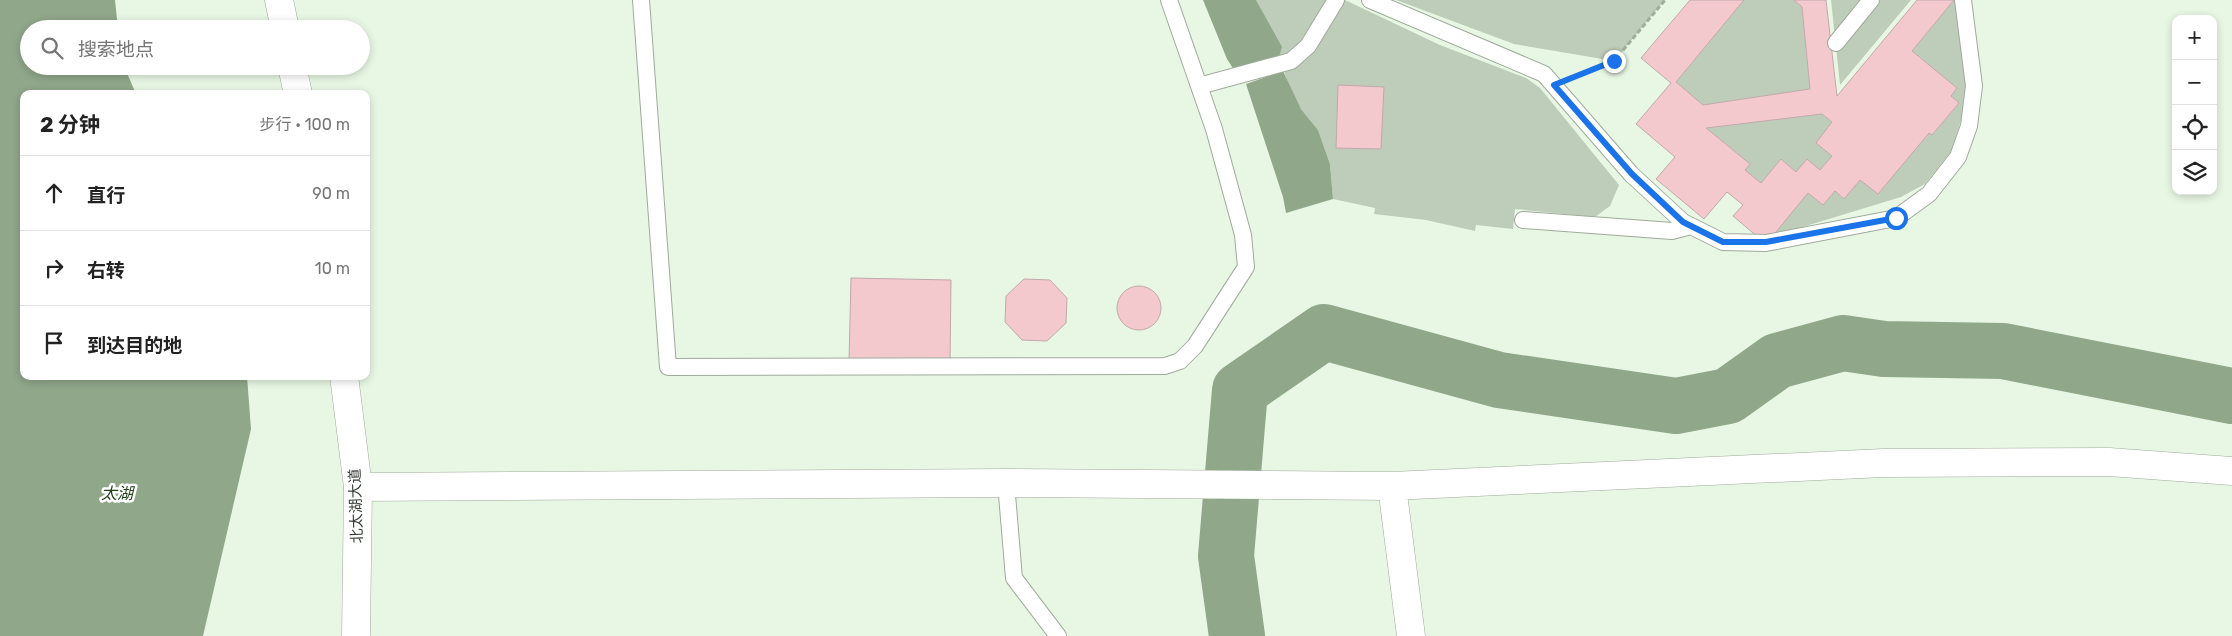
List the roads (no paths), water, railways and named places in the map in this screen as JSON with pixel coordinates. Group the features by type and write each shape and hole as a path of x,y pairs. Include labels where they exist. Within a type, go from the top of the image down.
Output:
{"street":[{"path":"279,0 282,20"},
{"path":"294,75 297,90"},
{"name":"北太湖大道","path":"345,380 358,487 356,636"},
{"path":"358,487 1006,483 1392,486 1883,463 2109,462 2232,471"},
{"path":"1392,486 1411,636"}],"lane":[{"path":"641,0 668,367 1155,366 1180,361 1195,346 1246,267 1243,235 1214,129 1169,0"},
{"path":"1199,86 1291,61 1308,46 1336,0"},
{"path":"1370,0 1544,74 1632,174 1683,222 1723,242 1766,242 1896,218 1929,194 1958,156 1969,126 1974,86 1963,0"},
{"path":"1836,43 1871,0"},
{"path":"1523,220 1672,231 1691,226"},
{"path":"1006,483 1014,578 1058,636"}],"water":[{"name":"太湖","path":"0,0 115,0 117,20 20,20 20,75 128,75 134,90 20,90 20,380 247,380 251,429 203,636 0,636"},
{"path":"1203,0 1256,0 1282,47 1279,57 1234,70 1227,59"},
{"path":"1283,71 1301,109 1318,130 1330,164 1333,199 1286,213 1283,197 1246,84"}],"waterway":[{"path":"1237,636 1226,556 1240,390 1324,332 1499,380 1676,406 1728,396 1777,361 1843,343 1884,349 2003,351 2232,396"}]}
